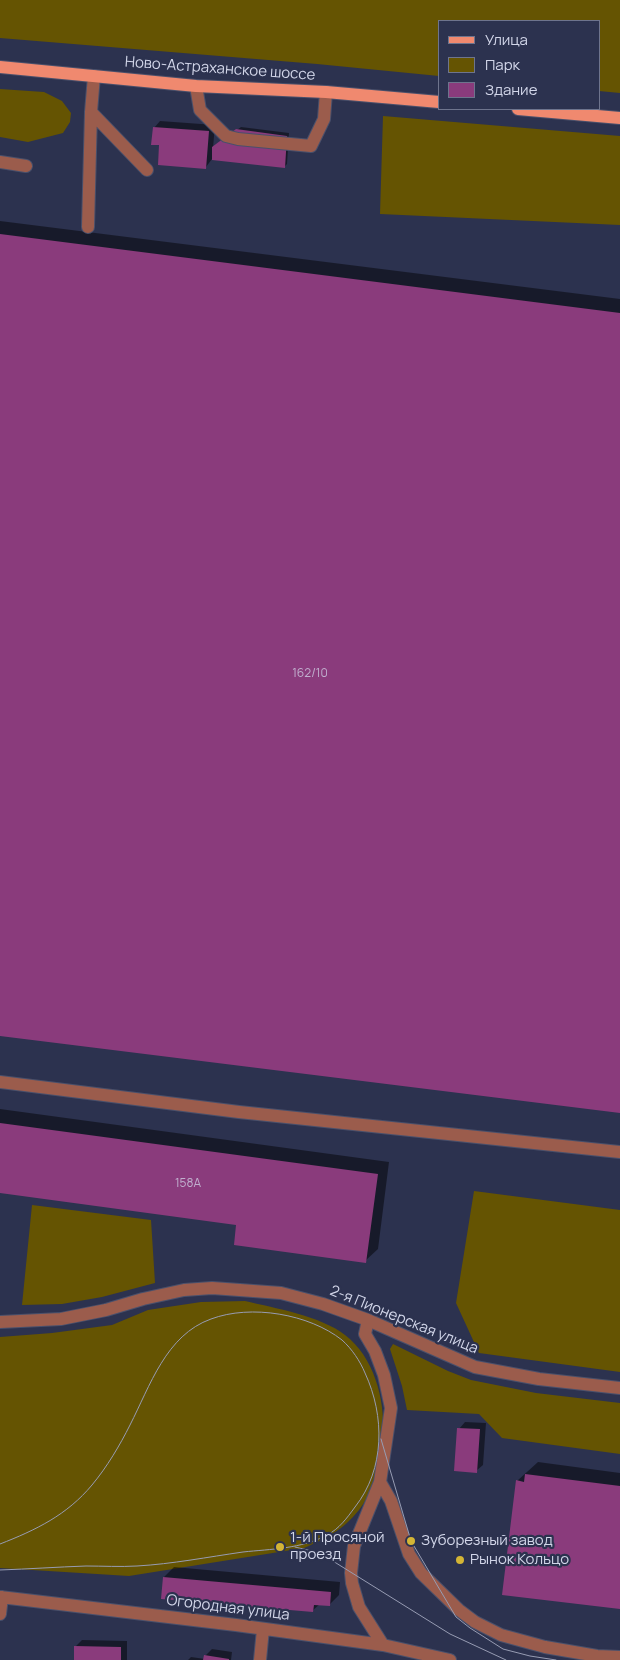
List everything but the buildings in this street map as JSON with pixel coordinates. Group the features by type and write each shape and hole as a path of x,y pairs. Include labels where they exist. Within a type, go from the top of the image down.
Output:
{"main road":[{"name":"Ново-Астраханское шоссе","path":"0,67 196,86 326,92 438,102"},
{"path":"529,110 620,118"}],"street":[{"path":"88,227 94,76"},
{"path":"196,86 200,110 226,136 238,139 311,146 324,119 326,92"},
{"path":"92,112 147,170"},
{"path":"0,162 26,166"},
{"path":"0,1082 239,1112 620,1152"},
{"name":"2-я Пионерская улица","path":"0,1322 61,1319 106,1310 184,1290 212,1288 281,1293 323,1304 368,1320 475,1368 539,1379 620,1388"},
{"path":"368,1320 365,1334 375,1351 384,1376 391,1408 380,1482 354,1546 351,1573 359,1607 383,1645"},
{"path":"380,1482 391,1502 409,1554 421,1573 459,1610 475,1622 500,1635 545,1647 598,1656 620,1657"},
{"path":"0,1614 1,1597"},
{"name":"Огородная улица","path":"1,1597 383,1645 450,1660"},
{"path":"260,1660 263,1629"}],"green space":[{"path":"0,0 620,0 620,93 600,91 600,20 438,20 438,76 0,38"},
{"path":"0,89 44,92 62,101 71,113 70,122 63,133 28,142 0,137"},
{"path":"383,116 620,136 620,225 380,214"},
{"path":"474,1191 620,1210 620,1372 479,1353 456,1303"},
{"path":"32,1205 151,1220 155,1283 102,1297 62,1304 22,1305"},
{"path":"245,1301 297,1314 335,1328 355,1344 370,1367 380,1393 383,1441 372,1487 363,1505 353,1517 334,1533 304,1548 129,1576 0,1568 0,1337 52,1333 112,1325 148,1310 201,1302"},
{"path":"393,1344 471,1380 536,1393 620,1403 620,1454 502,1438 479,1414 407,1410 402,1386 390,1349"}],"tram line":[{"path":"0,1544 50,1520 82,1496 98,1478 113,1456 161,1363 171,1349 195,1327 211,1319 244,1312 279,1314 297,1318 329,1331 342,1340 352,1351 363,1369 372,1390 379,1424 377,1459 365,1492 342,1523 327,1535 317,1540 286,1548 243,1552 163,1564 0,1570"},
{"path":"381,1439 411,1541 456,1617 503,1649 556,1660"},
{"path":"295,1547 320,1553 450,1634 506,1660"}],"place":[{"name":"Зуборезный завод","path":"411,1541"},
{"name":"1-й Просяной проезд","path":"280,1547"},
{"name":"Рынок Кольцо","path":"460,1560"}]}
